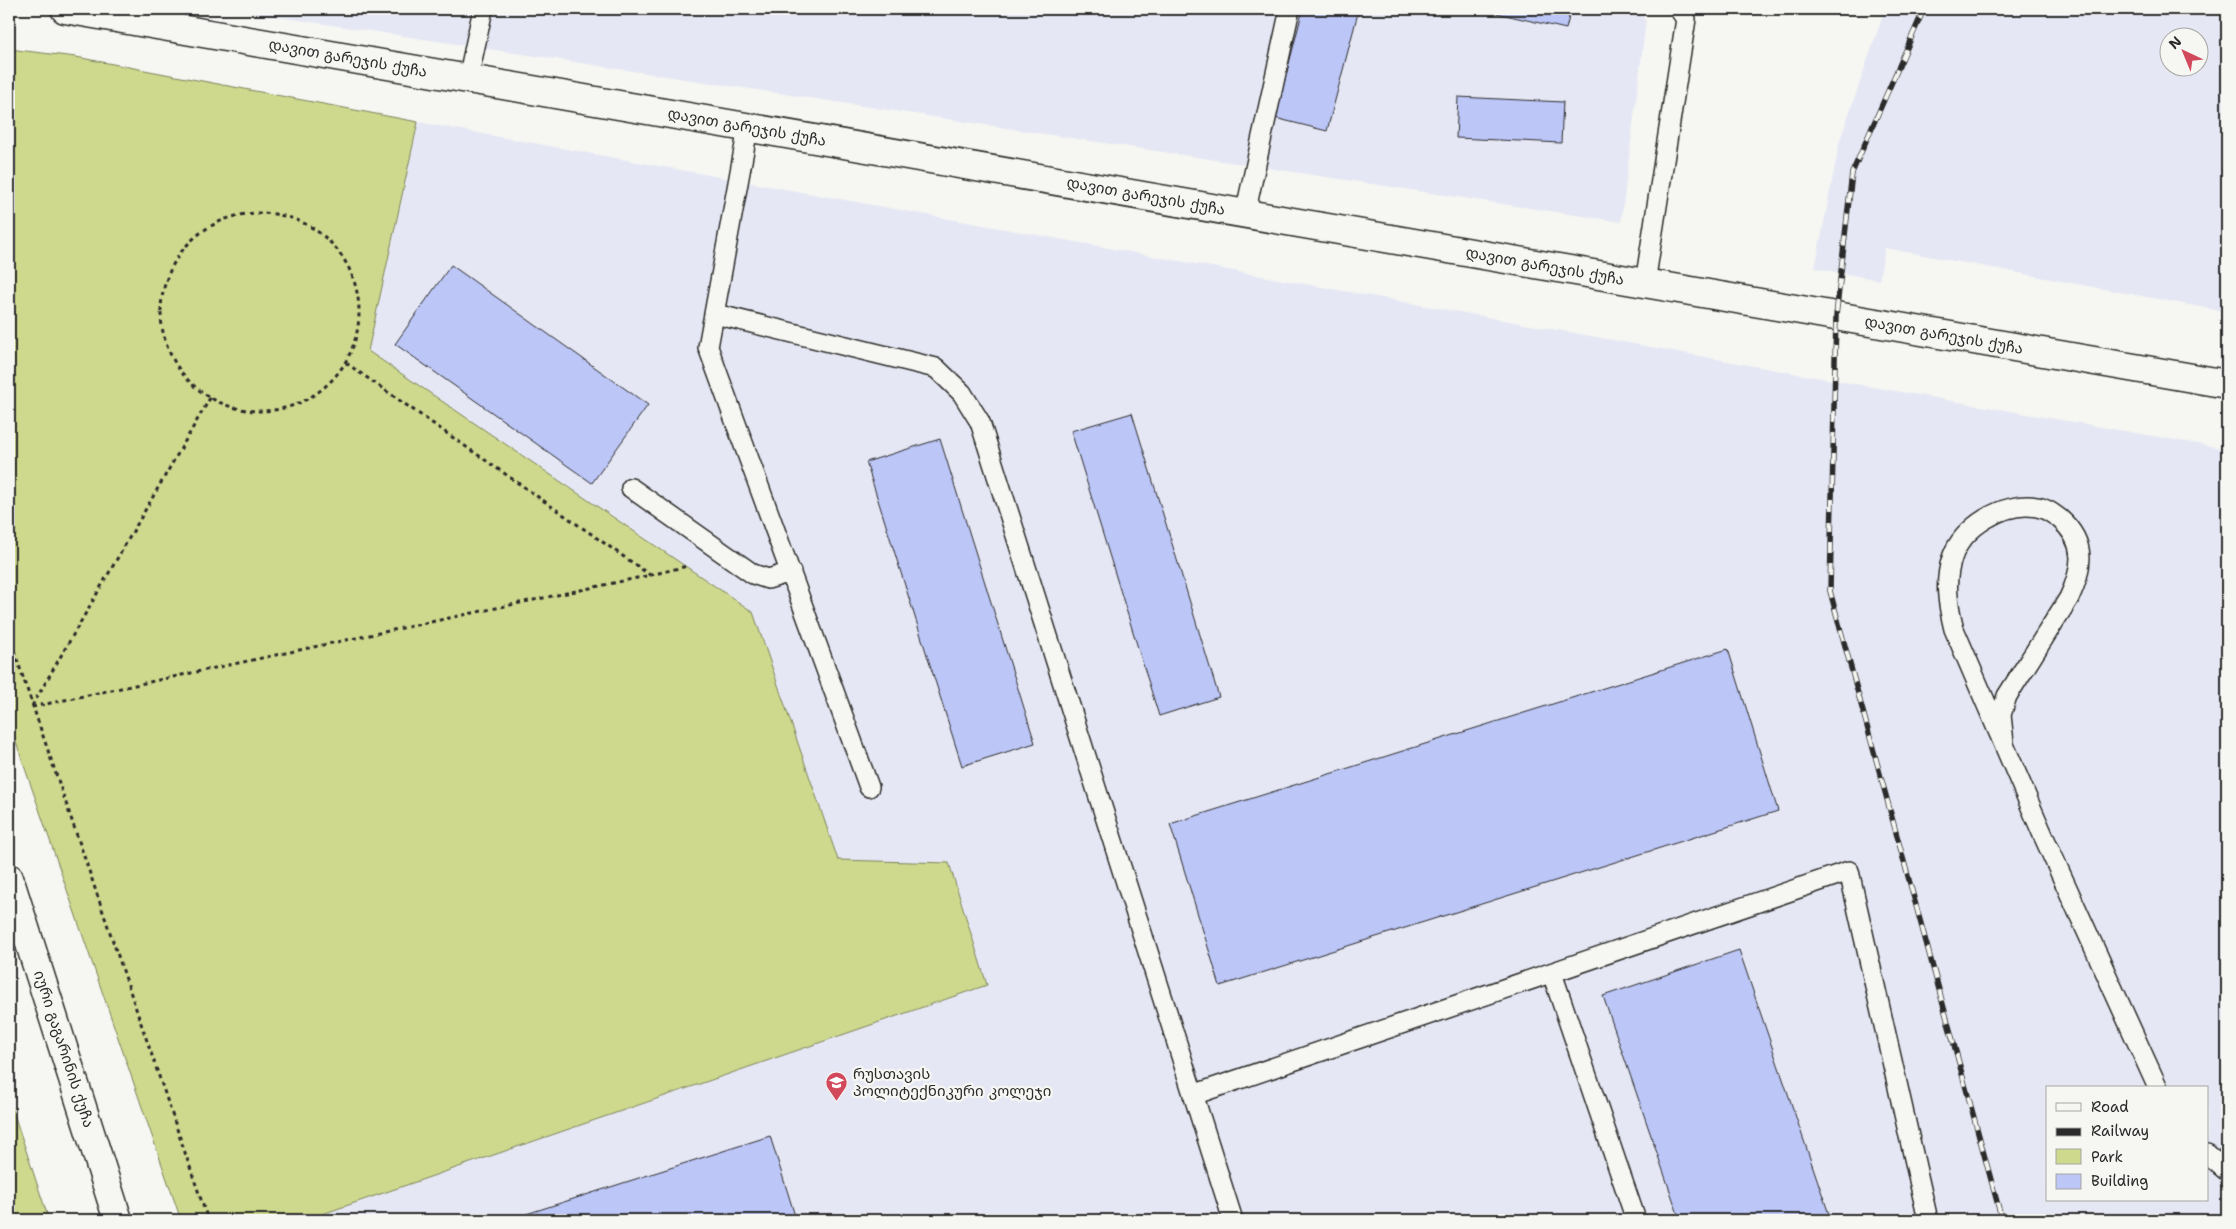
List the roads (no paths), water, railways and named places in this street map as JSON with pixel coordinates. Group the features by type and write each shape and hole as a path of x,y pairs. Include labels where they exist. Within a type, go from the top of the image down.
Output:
{"street":[{"name":"დავით გარეჯის ქუჩა","path":"65,9 135,15 468,79 2227,384"},
{"name":"იური გაგარინის ქუჩა","path":"9,878 118,1220"}],"lane":[{"path":"468,79 483,9"},
{"path":"1245,214 1290,9"},
{"path":"1645,283 1686,19 1679,9"},
{"path":"748,128 708,347 869,787"},
{"path":"715,314 936,368 962,393 980,422 1233,1220"},
{"path":"630,488 753,574 768,580 791,572"},
{"path":"2004,744 2001,715 2006,696 2069,598 2077,581 2080,566 2080,554 2072,531 2051,512 2037,507 2017,506 1978,523 1961,538 1952,557 1947,578 1948,604 1954,629 2004,744 2157,1086"},
{"path":"1193,1095 1849,871 1928,1220"},
{"path":"1552,973 1636,1220"},
{"path":"2208,1155 2227,1171"}],"railway":[{"path":"1924,9 1852,173 1836,316 1830,591 2002,1220"}],"place":[{"name":"რუსთავის პოლიტექნიკური კოლეჯი","path":"837,1102"}]}
